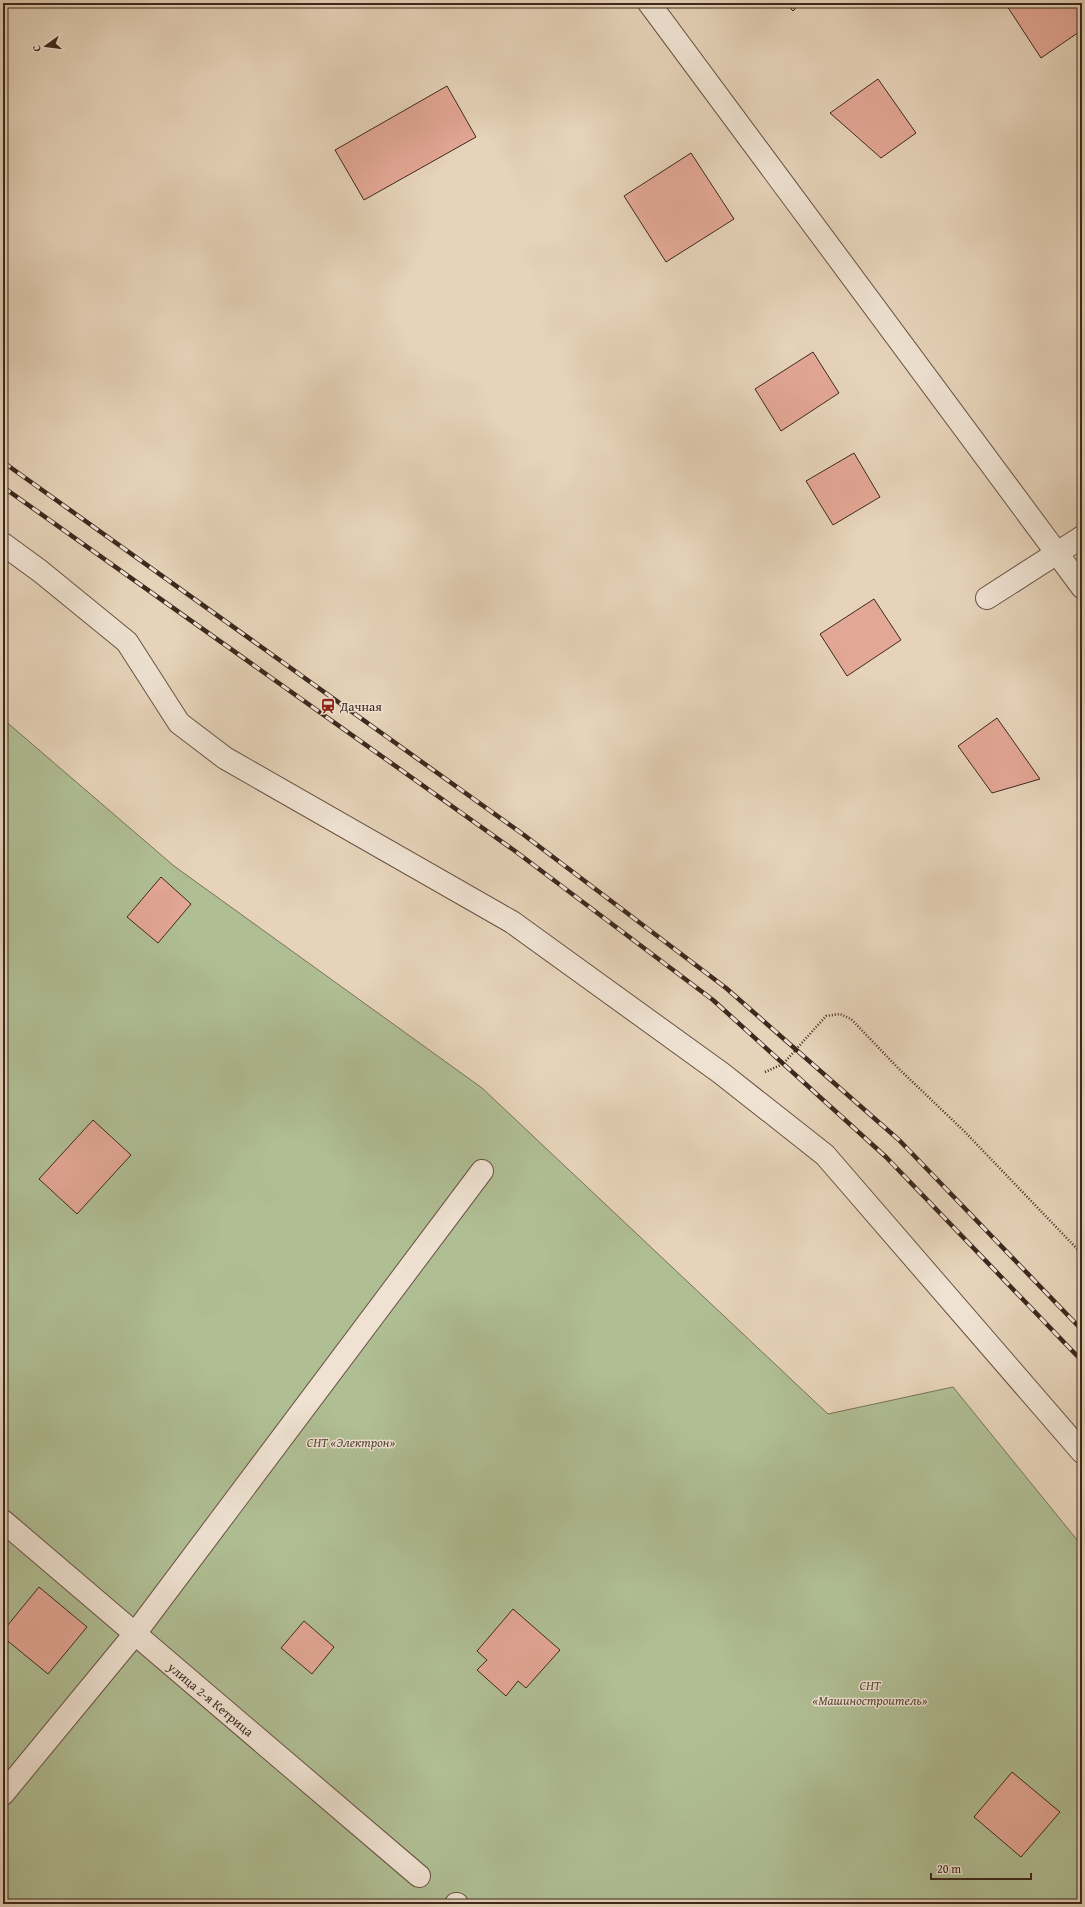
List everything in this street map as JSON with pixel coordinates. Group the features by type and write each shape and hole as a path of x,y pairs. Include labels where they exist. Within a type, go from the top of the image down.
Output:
{"street":[{"path":"649,3 1082,587"},
{"path":"987,598 1082,537"},
{"path":"3,544 40,571 127,642 179,723 225,758 512,922 721,1073 825,1155 1082,1452"},
{"path":"3,1794 134,1635 482,1170"},
{"name":"улица 2-я Кетрица","path":"3,1521 134,1635 419,1876"}],"path":[{"path":"721,1073 754,1077 783,1064 826,1016 840,1014 851,1019 899,1069 964,1131 1082,1254"}],"green space":[{"name":"СНТ «Электрон»","path":"3,719 174,866 482,1088 828,1414 953,1387 1082,1546 1082,1904 3,1904"}],"building":[{"path":"785,3 801,3 793,11"},
{"path":"1005,3 1082,3 1082,30 1041,58"},
{"path":"878,79 916,133 881,158 830,113"},
{"path":"447,86 476,137 364,200 335,150"},
{"path":"691,153 734,219 666,262 624,196"},
{"path":"813,352 839,393 781,431 755,389"},
{"path":"854,453 880,497 833,525 806,481"},
{"path":"874,599 901,640 847,676 820,634"},
{"path":"997,718 1040,779 992,793 958,746"},
{"path":"161,877 191,904 158,943 127,917"},
{"path":"93,1120 131,1155 77,1214 39,1179"},
{"path":"39,1587 87,1627 48,1674 3,1637 3,1631"},
{"path":"513,1609 560,1650 526,1688 518,1681 506,1696 477,1670 487,1660 477,1651"},
{"path":"304,1621 334,1647 312,1674 281,1648"},
{"path":"1012,1772 1060,1812 1021,1857 974,1817"}],"railway":[{"path":"3,462 524,835 726,988 899,1140 1082,1330"},
{"path":"3,487 515,851 713,1000 886,1157 1082,1361"}],"place":[{"name":"Дачная","path":"328,706"}],"park label":[{"name":"СНТ «Машиностроитель»","path":"870,1692"}]}
